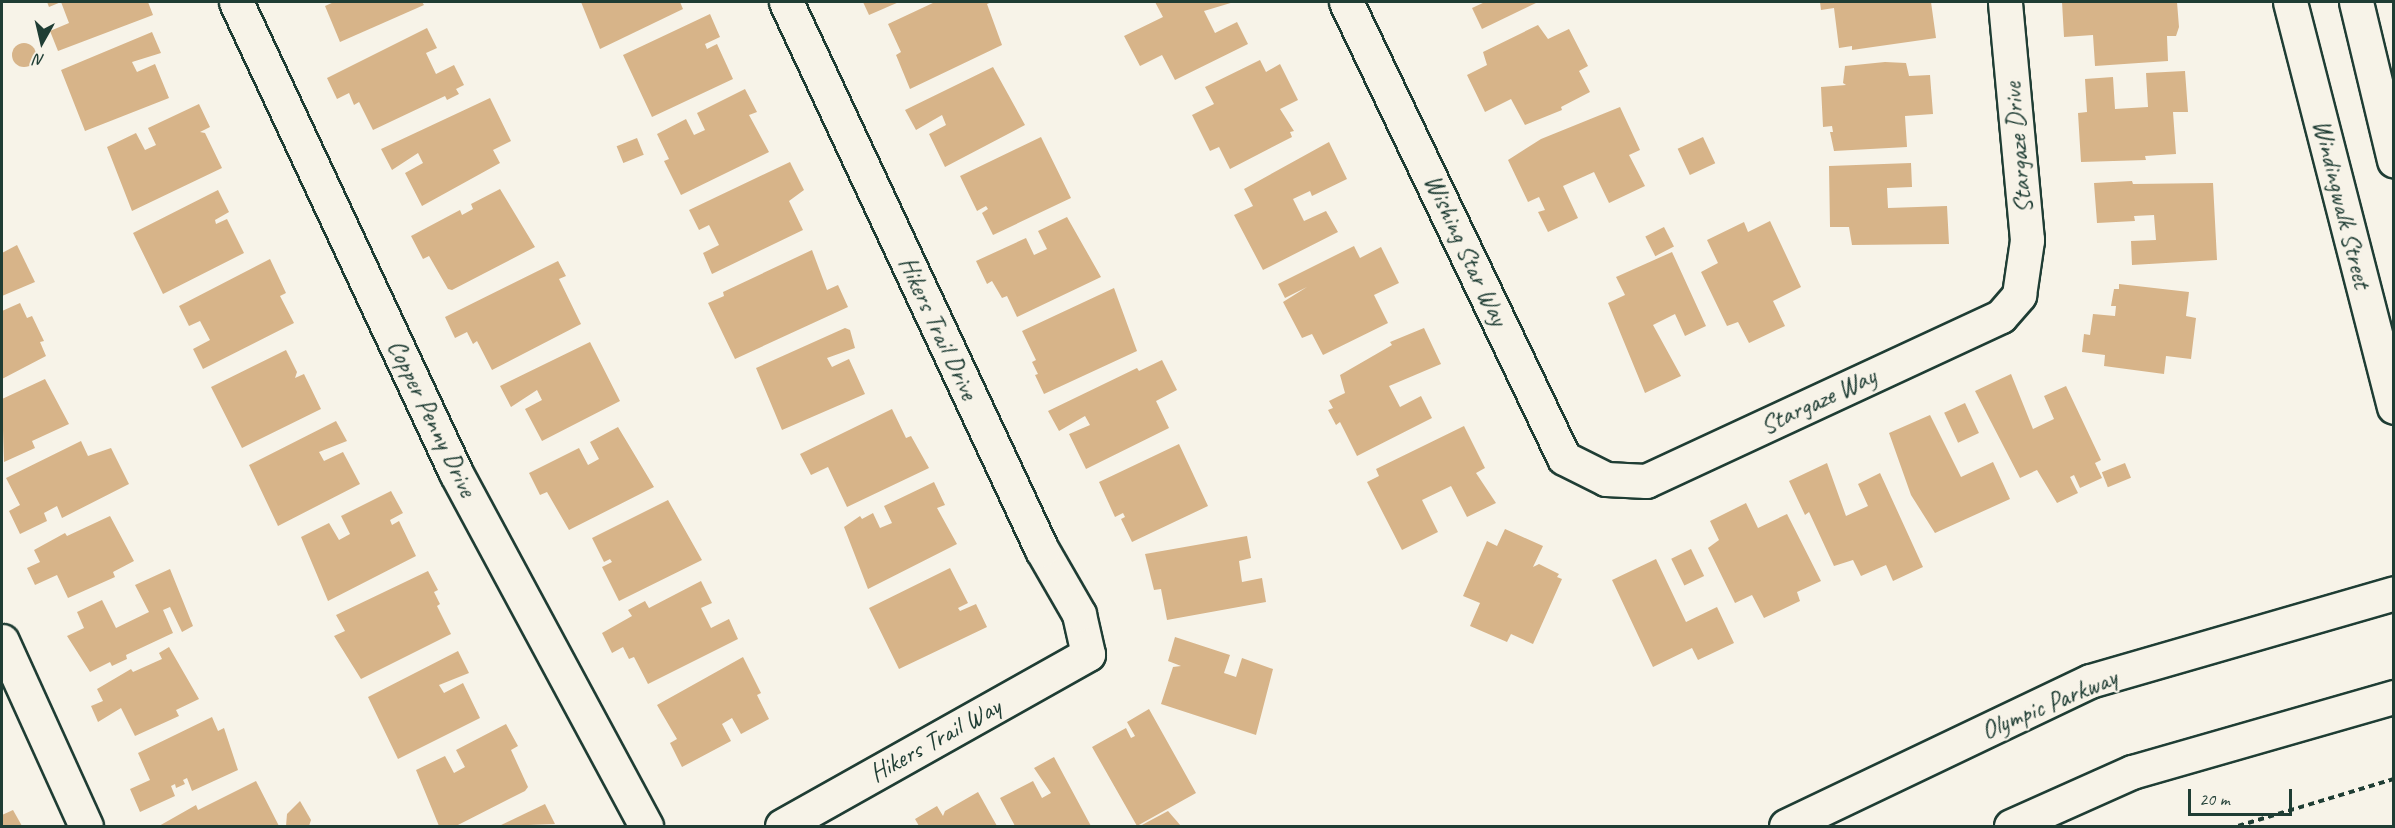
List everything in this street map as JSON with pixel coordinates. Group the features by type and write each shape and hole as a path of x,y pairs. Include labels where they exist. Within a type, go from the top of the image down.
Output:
{"street":[{"name":"Copper Penny Drive","path":"236,2 456,473 646,826"},
{"name":"Hikers Trail Drive","path":"786,2 1042,550 1079,614 1088,654"},
{"name":"Wishing Star Way","path":"1346,2 1564,458 1606,479"},
{"name":"Stargaze Drive","path":"2005,2 2027,240 2019,295"},
{"name":"Windingwalk Street","path":"2290,2 2394,407"},
{"path":"2356,2 2394,160"},
{"name":"Stargaze Way","path":"1606,479 1646,481 2001,316 2019,295"},
{"name":"Olympic Parkway","path":"1786,826 2090,681 2394,593"},
{"path":"2,641 86,826"},
{"name":"Hikers Trail Way","path":"783,826 1088,654"},
{"path":"2011,826 2132,772 2394,697"}],"path":[{"path":"2238,826 2394,779"}],"building":[{"path":"47,2 61,2 49,7"},
{"path":"61,2 148,2 153,15 58,51 50,31 69,23"},
{"path":"334,2 422,2 424,5 340,42 325,6"},
{"path":"581,2 680,2 683,9 600,49"},
{"path":"863,2 899,2 869,15"},
{"path":"935,2 992,2 987,4 1002,45 910,89 896,55 901,52 888,24"},
{"path":"1155,2 1234,2 1204,11 1215,33 1237,22 1248,44 1175,80 1162,55 1140,66 1124,36 1163,17"},
{"path":"1485,2 1538,2 1482,29 1472,8"},
{"path":"1820,2 1931,2 1936,38 1852,50 1852,46 1839,48 1834,8 1821,10"},
{"path":"2062,2 2177,2 2179,27 2176,36 2167,36 2168,61 2095,66 2093,35 2064,37"},
{"path":"710,14 720,37 705,44 707,49 717,44 733,79 652,117 623,55"},
{"path":"1538,25 1548,39 1569,29 1588,66 1579,71 1590,92 1561,107 1562,110 1525,125 1511,99 1485,112 1467,75 1487,65 1483,52"},
{"path":"427,28 437,48 426,53 436,74 454,65 464,85 456,89 459,94 447,100 445,96 373,130 359,102 354,105 349,93 337,99 327,78"},
{"path":"152,32 161,53 132,62 137,72 155,64 169,98 85,131 61,70"},
{"path":"24,43 33,46 36,55 33,64 24,67 15,64 12,55 15,46"},
{"path":"1260,60 1266,72 1280,64 1298,100 1280,109 1294,131 1290,132 1292,137 1230,169 1219,147 1210,151 1192,115 1214,104 1205,87"},
{"path":"1885,62 1906,63 1909,76 1930,75 1933,114 1905,116 1907,147 1834,151 1830,132 1833,132 1832,126 1823,127 1821,87 1846,85 1843,83 1845,66"},
{"path":"993,67 1025,125 945,167 929,134 946,125 942,115 916,130 905,110"},
{"path":"2185,71 2188,112 2173,112 2176,154 2145,156 2146,160 2081,162 2078,113 2087,112 2085,79 2113,77 2115,109 2148,107 2146,73"},
{"path":"745,89 757,112 749,115 769,152 681,195 664,161 669,159 657,134 686,119 694,135 705,130 697,113"},
{"path":"490,98 511,141 493,150 500,163 422,206 405,173 423,163 418,153 392,170 381,149"},
{"path":"199,104 210,127 200,132 205,133 222,168 132,211 107,147 136,133 145,150 156,145 148,128"},
{"path":"1620,107 1640,150 1629,155 1645,186 1609,203 1594,172 1563,186 1578,218 1548,232 1538,212 1545,210 1539,197 1528,202 1508,160 1541,139"},
{"path":"1041,137 1071,198 993,235 982,213 988,209 986,206 977,211 960,176"},
{"path":"1703,137 1715,163 1690,175 1678,149"},
{"path":"637,138 644,155 623,163 617,146"},
{"path":"1329,142 1347,179 1312,196 1310,191 1293,199 1304,221 1326,211 1338,232 1263,270 1234,215 1253,206 1244,189"},
{"path":"790,162 804,190 789,201 803,230 712,274 703,253 719,245 709,225 699,230 689,210"},
{"path":"1911,163 1912,187 1887,188 1888,208 1947,206 1949,244 1852,245 1849,227 1830,227 1829,166"},
{"path":"2132,181 2133,184 2213,183 2217,260 2132,265 2131,241 2156,240 2154,215 2134,216 2135,221 2097,223 2094,183"},
{"path":"500,189 535,247 452,290 448,289 429,256 423,259 411,236 460,210 462,215 473,209 471,204"},
{"path":"218,190 229,212 215,220 216,224 227,219 244,253 163,294 133,233"},
{"path":"1067,217 1101,277 1017,317 1007,296 1002,298 992,281 987,284 976,261 1026,238 1034,255 1047,249 1038,231"},
{"path":"1770,221 1801,287 1773,301 1785,326 1749,343 1738,322 1727,326 1701,272 1718,263 1707,240 1744,222 1748,232"},
{"path":"1664,227 1674,247 1655,256 1645,237"},
{"path":"17,245 35,282 2,296 2,253"},
{"path":"1354,246 1360,258 1381,247 1399,283 1374,295 1388,323 1323,355 1312,334 1302,338 1283,302 1307,287 1285,298 1278,284"},
{"path":"812,250 827,290 838,285 848,307 735,359 708,303 724,296 723,292"},
{"path":"1672,252 1706,326 1685,336 1675,314 1653,325 1681,376 1645,393 1608,303 1625,295 1616,277"},
{"path":"270,259 286,293 280,296 294,323 203,369 193,349 210,340 200,321 189,326 179,306"},
{"path":"558,261 566,276 559,279 581,324 492,370 477,341 473,344 467,332 455,338 445,317"},
{"path":"2119,284 2189,292 2186,316 2196,318 2191,359 2166,356 2164,374 2104,366 2105,355 2082,352 2084,334 2090,335 2093,314 2115,316 2116,306 2111,306 2114,289 2119,289"},
{"path":"1114,288 1137,351 1044,394 1035,375 1038,374 1032,362 1036,360 1022,331"},
{"path":"20,303 27,318 32,316 44,341 40,342 46,356 2,379 2,311"},
{"path":"845,328 850,330 855,348 827,358 832,367 849,359 865,394 782,430 756,368"},
{"path":"1424,328 1441,364 1389,386 1400,407 1421,396 1432,418 1357,456 1340,422 1336,425 1328,410 1333,408 1329,401 1345,393 1340,375 1392,345 1390,342"},
{"path":"590,342 620,401 542,441 525,409 542,400 537,390 511,407 500,386"},
{"path":"286,350 297,372 295,378 304,374 321,409 242,448 211,387"},
{"path":"1162,360 1177,390 1156,401 1169,428 1086,469 1069,434 1090,425 1085,416 1059,431 1048,411 1137,368 1139,371"},
{"path":"2011,374 2033,429 2054,419 2044,396 2066,386 2101,460 2095,463 2102,478 2080,488 2074,475 2070,477 2078,493 2057,503 2037,470 2020,478 1975,391"},
{"path":"45,379 69,424 32,441 35,448 4,462 2,399"},
{"path":"1965,403 1979,433 1958,443 1944,413"},
{"path":"892,409 906,438 911,436 929,468 847,507 828,467 811,475 800,454"},
{"path":"1930,415 1961,477 1993,462 2010,499 1935,533 1911,495 1889,433"},
{"path":"336,421 347,441 319,452 324,461 343,452 360,484 278,526 249,465"},
{"path":"1464,426 1485,468 1476,473 1496,503 1467,517 1451,486 1422,500 1438,532 1402,550 1367,482 1379,476 1376,469"},
{"path":"618,427 654,487 569,530 547,492 540,495 529,473 579,448 588,465 599,459 590,442"},
{"path":"81,441 88,456 111,448 129,484 62,518 57,506 44,513 47,521 20,534 9,511 20,505 6,478"},
{"path":"1179,444 1208,506 1132,542 1121,519 1125,517 1123,513 1115,517 1099,482"},
{"path":"1827,463 1846,516 1868,506 1858,484 1880,473 1923,567 1893,581 1886,565 1861,576 1853,560 1834,566 1809,512 1805,515 1789,481"},
{"path":"2125,463 2131,478 2108,487 2102,472"},
{"path":"934,482 945,505 937,508 957,544 868,589 844,527 860,516 862,519 873,513 880,528 892,523 884,506"},
{"path":"391,491 403,513 390,520 392,525 399,521 416,556 328,601 301,537 329,523 339,540 350,534 341,516"},
{"path":"668,500 702,560 619,601 602,567 612,562 610,559 604,562 592,538"},
{"path":"1746,503 1758,528 1787,514 1821,581 1797,592 1800,601 1764,618 1752,595 1735,603 1708,548 1719,540 1710,521"},
{"path":"110,516 134,561 113,572 115,577 68,598 57,575 35,585 27,568 40,562 34,550 65,533 67,536"},
{"path":"1505,529 1543,546 1533,567 1539,564 1559,574 1557,577 1562,579 1533,644 1511,634 1507,642 1470,626 1480,603 1463,596 1487,541 1497,546"},
{"path":"1247,536 1251,558 1239,561 1242,582 1262,578 1266,602 1167,620 1161,589 1154,590 1145,554"},
{"path":"1691,549 1704,576 1684,586 1671,559"},
{"path":"1656,559 1686,622 1717,607 1734,643 1698,660 1692,648 1653,667 1612,580"},
{"path":"950,568 968,603 958,608 960,611 976,604 987,627 899,669 869,608"},
{"path":"170,569 193,626 182,632 170,607 163,610 173,633 126,655 127,659 112,666 110,662 90,672 67,636 84,628 77,612 102,600 116,628 149,612 135,585"},
{"path":"428,571 438,590 434,592 440,604 437,606 451,634 361,679 334,636 345,631 336,615"},
{"path":"701,581 712,603 701,608 711,628 729,619 738,639 648,684 634,657 629,659 623,647 612,653 602,633 632,616 628,610 645,601 649,608"},
{"path":"1175,637 1230,655 1224,673 1236,677 1242,658 1273,669 1256,735 1161,704 1173,667 1181,666 1168,661"},
{"path":"169,647 199,699 176,710 179,716 135,736 121,708 98,722 91,706 103,701 97,689 131,669 133,672 162,659 159,653"},
{"path":"458,651 469,673 439,685 444,693 463,683 480,718 398,759 368,697"},
{"path":"743,657 761,693 757,695 769,719 741,734 732,718 722,724 731,741 682,767 670,743 677,739 657,705"},
{"path":"1149,709 1196,793 1137,826 1092,747 1126,728 1131,738 1135,736 1127,722"},
{"path":"212,717 218,731 224,728 238,770 192,791 187,778 183,780 185,784 176,788 175,784 171,786 175,796 140,812 130,789 150,780 138,753"},
{"path":"506,724 518,746 511,750 528,787 525,791 456,826 439,826 416,770 445,756 454,773 465,767 456,750"},
{"path":"1054,757 1091,826 1015,826 1000,798 1033,781 1042,798 1051,793 1034,768"},
{"path":"256,781 279,826 159,826 196,805 198,810"},
{"path":"978,792 997,826 919,826 915,819 937,806 943,816 945,811"},
{"path":"300,801 311,820 309,826 286,826 287,814"},
{"path":"545,804 555,824 499,826"},
{"path":"13,810 22,826 2,826 2,815"},
{"path":"1168,811 1181,826 1140,826"}]}
